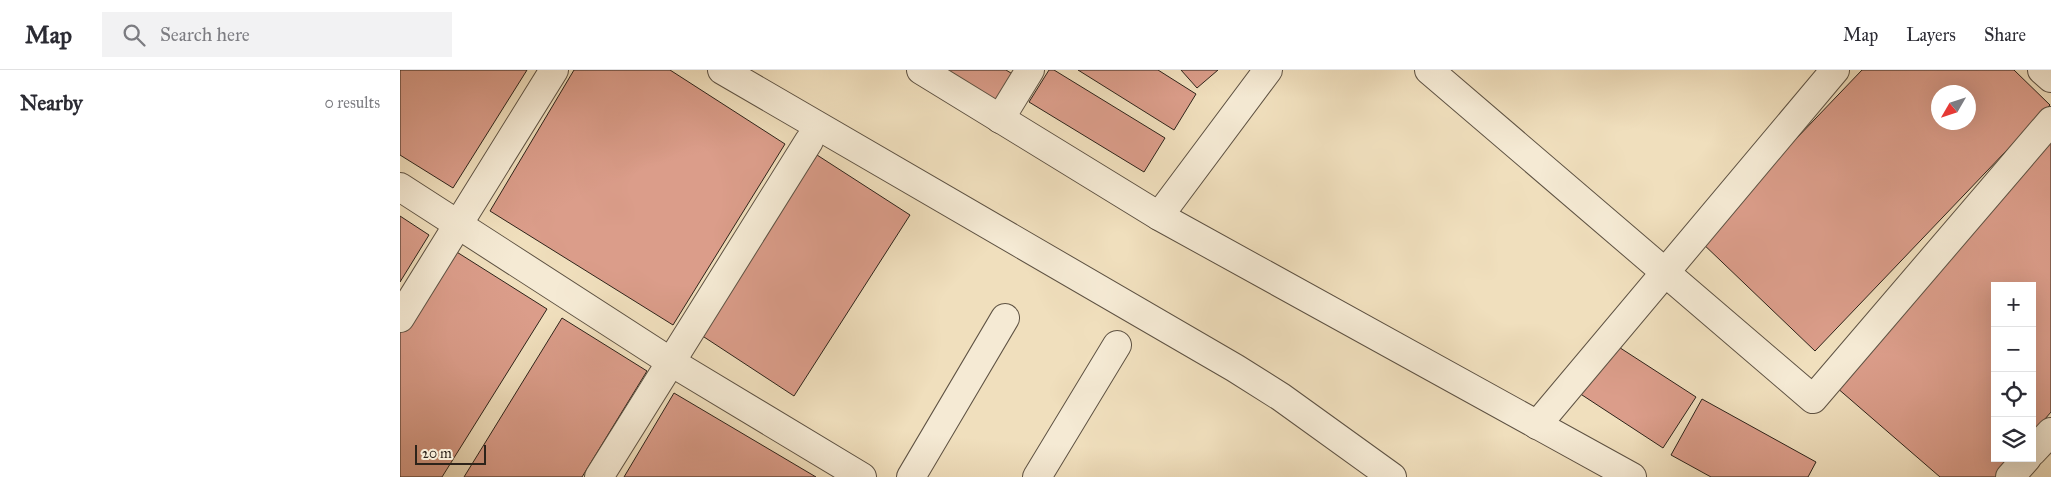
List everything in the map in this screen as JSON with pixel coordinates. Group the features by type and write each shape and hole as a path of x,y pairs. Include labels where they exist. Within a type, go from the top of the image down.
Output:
{"street":[{"path":"400,318 554,70"},
{"path":"722,70 1235,368 1280,397 1392,477"},
{"path":"922,70 1159,216 1632,477"},
{"path":"1000,118 1030,70"},
{"path":"1159,216 1268,70"},
{"path":"1429,70 1814,399 2051,121"},
{"path":"1537,425 1835,70"},
{"path":"2042,70 2051,78"},
{"path":"599,477 808,140"},
{"path":"400,187 671,362 862,477"},
{"path":"911,477 1005,318"},
{"path":"1037,477 1117,345"},
{"path":"2036,448 2051,432"},
{"path":"2010,477 2023,462"}],"building":[{"path":"400,70 527,70 453,188 400,155"},
{"path":"574,70 670,70 785,144 673,325 490,211"},
{"path":"930,70 1006,70 1014,75 993,109"},
{"path":"1049,70 1054,70 1165,138 1144,172 1029,102"},
{"path":"1078,70 1158,70 1196,94 1174,130"},
{"path":"1181,70 1218,70 1197,88"},
{"path":"1862,70 2014,70 2050,105 1815,351 1699,240"},
{"path":"2051,137 2051,412 2036,429 2036,282 1991,282 1991,462 2009,462 1996,477 1940,477 1836,387"},
{"path":"817,155 910,215 794,396 701,335"},
{"path":"400,216 429,235 400,282"},
{"path":"452,249 547,309 442,477 400,477 400,332"},
{"path":"562,318 647,371 582,477 464,477"},
{"path":"1611,342 1696,397 1663,448 1579,393"},
{"path":"674,393 816,477 624,477"},
{"path":"1702,399 1816,462 1808,477 1711,477 1671,455"}]}
